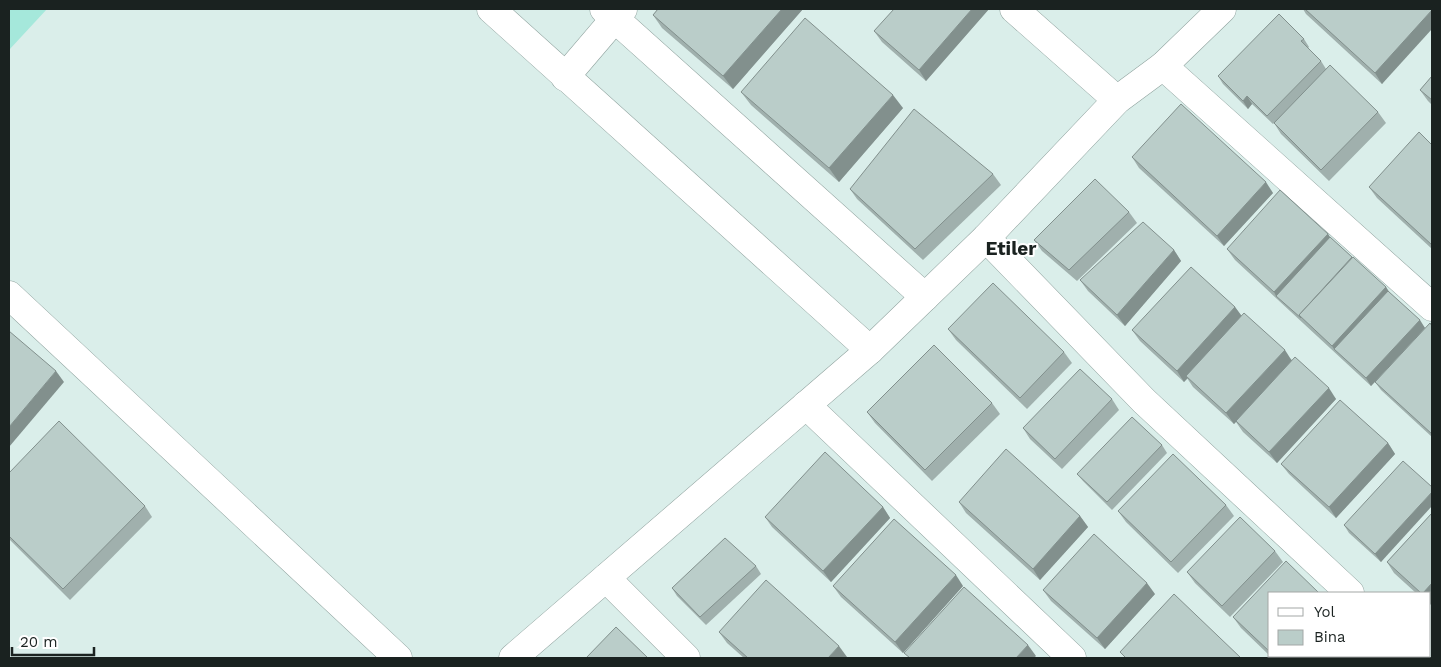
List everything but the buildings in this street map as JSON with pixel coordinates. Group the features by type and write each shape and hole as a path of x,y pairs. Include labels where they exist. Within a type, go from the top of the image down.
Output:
{"street":[{"path":"491,9 565,78 870,350"},
{"path":"1014,9 1117,100"},
{"path":"513,658 870,350 986,238 1117,100 1163,66 1222,9"},
{"path":"565,78 614,12 925,297"},
{"path":"1163,66 1432,307"},
{"path":"986,238 1144,401 1349,592"},
{"path":"9,295 398,658"},
{"path":"806,405 1072,658"},
{"path":"606,578 686,658"}],"green space":[{"path":"9,9 47,9 9,50"}],"district":[{"name":"Etiler","path":"1011,248"}]}
